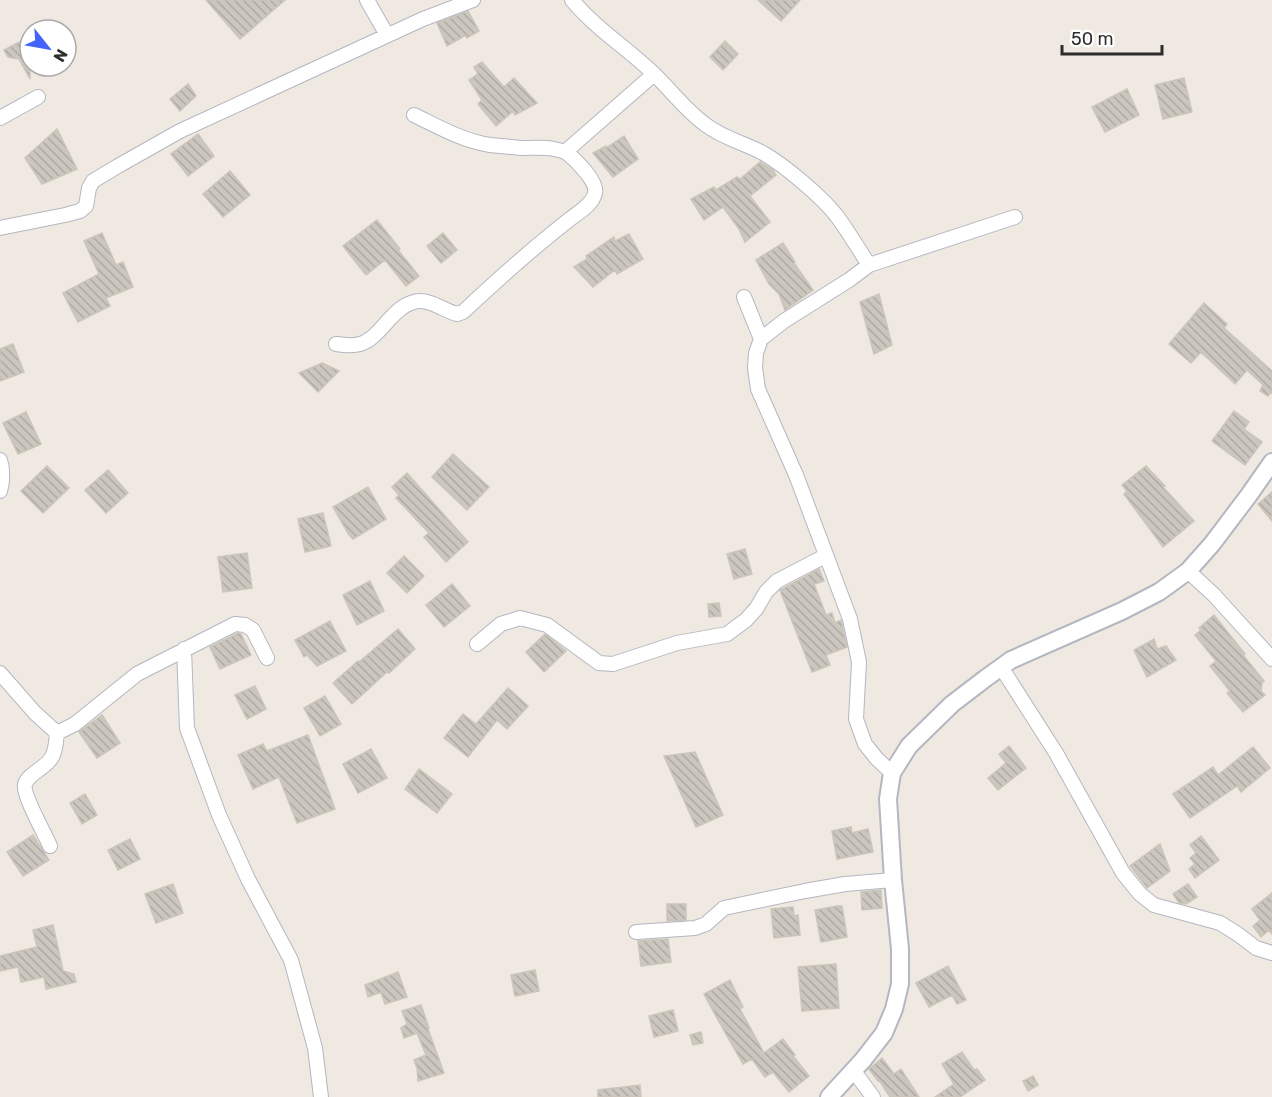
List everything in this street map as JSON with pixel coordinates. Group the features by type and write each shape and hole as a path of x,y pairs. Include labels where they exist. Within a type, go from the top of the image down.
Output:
{"street":[{"path":"367,0 387,35"},
{"path":"0,228 80,211 86,206 89,188 93,181 180,131 387,35 473,0"},
{"path":"572,0 585,16 630,52 705,124 724,136 764,153 811,190 837,217 869,265"},
{"path":"565,152 654,74"},
{"path":"0,118 38,97"},
{"path":"336,344 361,344 401,308 414,302 425,301 457,314 463,312 592,200 595,193 595,186 589,177 565,152 553,148 519,148 465,139 414,115"},
{"path":"892,773 865,744 856,719 859,662 849,619 796,475 758,389 754,368 756,353 761,339 784,321 869,265 1015,217"},
{"path":"744,297 761,339"},
{"path":"0,460 2,465 0,491"},
{"path":"829,1097 884,1033 894,1009 900,984 900,949 892,880 888,799 892,773 909,746 952,704 1011,660 1122,611 1159,592 1188,572 1218,536 1272,462"},
{"path":"477,644 501,624 520,618 547,625 599,663 613,664 677,643 727,634 746,620 777,581 825,556"},
{"path":"1188,572 1214,595 1272,659"},
{"path":"57,733 75,724 137,674 235,624 245,625 252,630 267,658"},
{"path":"184,649 187,728 219,815 248,879 291,960 315,1048 321,1097"},
{"path":"1001,667 1056,753 1123,873 1140,894 1154,905 1220,923 1256,948 1272,952"},
{"path":"0,673 35,713 57,733"},
{"path":"50,846 29,803 25,783 52,757 57,733"},
{"path":"636,932 695,928 706,924 724,908 845,884 892,880"},
{"path":"853,1070 873,1097"}],"building":[{"path":"206,0 285,0 240,39"},
{"path":"758,0 800,0 781,21"},
{"path":"468,11 479,31 467,38 466,35 447,46 437,23"},
{"path":"725,41 738,54 723,70 710,57"},
{"path":"18,43 18,59 8,57 4,50"},
{"path":"482,62 504,87 514,78 537,103 515,115 513,111 496,126 478,104 482,100 469,80 478,74 474,67"},
{"path":"1184,78 1192,112 1163,119 1155,85"},
{"path":"188,84 196,96 180,111 170,99"},
{"path":"1127,89 1139,115 1105,132 1092,107"},
{"path":"57,129 77,169 42,184 25,158"},
{"path":"198,134 214,156 188,176 171,154"},
{"path":"624,136 638,159 613,177 593,153 606,146 606,148"},
{"path":"760,162 773,170 776,175 750,196 770,222 745,242 739,229 723,207 704,220 691,199 714,187 716,190 737,177 740,179"},
{"path":"230,171 250,195 223,217 203,194"},
{"path":"377,220 419,276 406,286 385,260 366,275 343,246"},
{"path":"102,233 116,265 123,262 133,287 106,298 110,306 78,322 63,293 99,274 84,241"},
{"path":"443,233 457,250 441,263 427,246"},
{"path":"629,234 643,259 617,274 615,270 593,287 574,267 614,237 615,241"},
{"path":"783,243 813,290 785,310 779,294 769,284 756,260"},
{"path":"879,294 892,345 874,354 860,302"},
{"path":"1204,303 1227,324 1224,328 1272,371 1272,393 1268,396 1260,391 1263,385 1247,370 1235,384 1201,352 1191,363 1169,344"},
{"path":"13,344 24,372 0,381 0,349"},
{"path":"322,363 339,371 318,392 299,373"},
{"path":"1234,411 1249,422 1244,429 1262,442 1245,465 1212,441"},
{"path":"26,412 41,444 18,454 3,423"},
{"path":"453,454 489,487 467,510 432,477"},
{"path":"47,466 69,488 43,513 21,491"},
{"path":"1146,466 1194,521 1163,547 1124,494 1127,491 1122,485"},
{"path":"108,470 128,493 106,513 85,490"},
{"path":"407,473 468,542 446,562 424,537 429,533 396,498 399,495 392,487"},
{"path":"368,487 386,519 353,539 333,507"},
{"path":"1272,492 1272,521 1258,504"},
{"path":"323,513 331,546 305,552 298,519"},
{"path":"745,549 752,574 734,579 727,554"},
{"path":"247,553 252,588 223,592 218,557"},
{"path":"404,556 424,576 407,593 387,573"},
{"path":"819,569 824,581 814,584 826,615 832,613 835,623 841,620 847,647 826,655 830,665 812,672 780,590"},
{"path":"370,581 384,611 357,625 343,595"},
{"path":"452,584 470,606 444,627 426,605"},
{"path":"719,603 721,616 709,617 708,604"},
{"path":"1214,615 1264,681 1261,691 1265,695 1243,712 1227,693 1230,691 1210,666 1216,661 1195,635 1201,630 1199,628"},
{"path":"330,621 346,651 317,666 307,655 304,657 295,640"},
{"path":"398,629 415,649 352,704 333,683"},
{"path":"238,633 241,634 251,655 220,669 210,647"},
{"path":"545,634 566,651 544,672 526,652"},
{"path":"1154,639 1157,649 1166,646 1176,660 1147,677 1134,650"},
{"path":"255,686 266,709 247,719 235,695"},
{"path":"508,688 528,706 507,729 497,720 468,757 444,738 463,714 476,724"},
{"path":"325,696 341,724 320,736 304,708"},
{"path":"102,715 120,743 97,758 79,732"},
{"path":"308,735 335,809 297,823 279,777 253,789 238,755 263,744 267,751"},
{"path":"1009,746 1026,768 998,790 988,778 1006,763 999,754"},
{"path":"1253,747 1270,768 1241,792 1237,786 1190,818 1173,794 1213,767 1218,775"},
{"path":"371,749 387,778 358,793 343,764"},
{"path":"695,752 723,815 696,827 664,756"},
{"path":"419,769 452,794 437,813 405,789"},
{"path":"85,794 97,815 82,824 70,803"},
{"path":"851,827 852,833 868,829 873,852 837,859 832,831"},
{"path":"33,835 49,860 23,876 7,852"},
{"path":"1201,836 1219,860 1195,878 1189,869 1195,864 1190,858 1196,853 1190,845"},
{"path":"130,839 140,859 118,870 108,850"},
{"path":"1160,844 1170,871 1147,888 1130,866"},
{"path":"173,884 183,913 156,923 145,894"},
{"path":"1188,884 1197,897 1186,904 1179,903 1173,894"},
{"path":"881,890 882,908 862,910 861,892"},
{"path":"1272,893 1272,934 1269,930 1261,937 1253,926 1260,920 1252,909"},
{"path":"667,904 686,904 686,920 667,921"},
{"path":"842,906 847,937 821,942 815,910"},
{"path":"793,907 794,916 798,915 800,935 774,938 771,909"},
{"path":"53,925 63,971 74,974 76,982 46,989 44,977 21,982 18,967 0,971 0,956 37,947 33,930"},
{"path":"668,939 671,962 641,966 638,941"},
{"path":"836,964 839,1008 802,1011 798,967"},
{"path":"948,966 966,1000 957,1004 952,995 929,1007 916,983"},
{"path":"535,970 539,991 515,996 511,975"},
{"path":"398,972 407,997 385,1004 381,992 368,997 365,985"},
{"path":"730,980 743,1007 740,1009 764,1053 783,1039 809,1076 789,1092 773,1072 765,1077 752,1059 743,1064 704,994"},
{"path":"421,1005 444,1073 418,1081 414,1060 426,1055 417,1033 404,1038 401,1028 407,1024 402,1011"},
{"path":"673,1010 678,1031 654,1037 649,1016"},
{"path":"701,1032 703,1043 693,1045 690,1035"},
{"path":"962,1052 974,1070 977,1069 985,1080 960,1097 935,1097 954,1084 942,1064"},
{"path":"882,1058 894,1074 901,1069 919,1097 890,1097 869,1069"},
{"path":"1033,1076 1038,1085 1028,1091 1023,1081"},
{"path":"640,1085 641,1097 598,1097 598,1090"}]}
